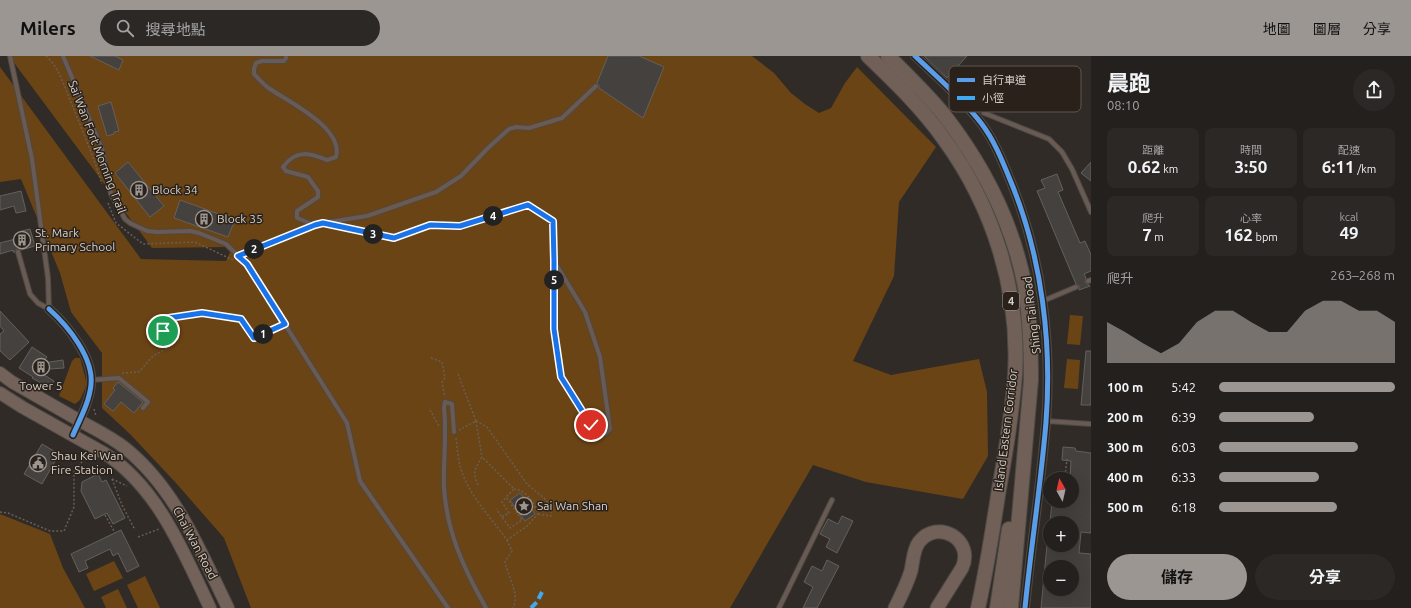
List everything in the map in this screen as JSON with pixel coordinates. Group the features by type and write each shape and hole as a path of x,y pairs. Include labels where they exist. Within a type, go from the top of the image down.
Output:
{"highway":[{"name":"Island Eastern Corridor","path":"868,56 921,110 944,138 960,163 973,186 988,220 1003,262 1008,283 1013,312 1014,387 1005,455 979,608"},
{"name":"Island Eastern Corridor","path":"888,56 943,114 968,148 990,187 1010,235 1024,286 1029,317 1031,380 1011,608"},
{"path":"997,608 1025,442"},
{"path":"895,608 907,583 918,544 926,536 936,532 941,532 950,534 959,541 964,550 964,560 962,568 937,608"}],"main road":[{"name":"Chai Wan Road","path":"0,373 12,382 109,437 144,466 163,487 185,520 228,608"},
{"name":"Chai Wan Road","path":"0,393 22,408 73,435 113,459 128,472 154,502 170,527 210,608"}],"street":[{"name":"Shing Tai Road","path":"915,56 949,89"},
{"name":"Shing Tai Road","path":"971,112 981,123 996,148 1022,209 1043,301 1047,358 1046,421 1025,608"},
{"path":"49,308 60,319 81,348 87,361 91,380 89,394 73,435"}],"lane":[{"path":"10,56 32,159 48,278 49,308 38,304 30,294 18,252"},
{"path":"63,56 102,149 111,194 124,219 147,231 190,231 199,233 226,244 247,264 347,423 360,481 448,608"},
{"path":"286,56 284,61 262,61 256,63 254,74 269,88 314,117 324,126 334,140 337,152 336,157 327,160 313,154 304,153 295,156 283,167 286,171 308,177 318,190 318,197 297,211 297,218 315,225"},
{"path":"238,256 315,225 367,216 436,192 461,176 509,129 516,127 529,128 562,118 596,86"},
{"path":"984,113 1048,139 1062,152 1066,158 1091,212"},
{"path":"323,223 394,238 430,225 460,226 528,205 553,221 554,329 561,377 591,425 605,434 610,429 600,357 585,312 554,261"},
{"path":"1043,301 1076,286"},
{"path":"91,380 119,378 148,402 143,408"},
{"path":"454,432 452,404 445,402 446,443 444,487 448,517 454,543 470,580 486,608"},
{"path":"1046,421 1091,424"},
{"path":"778,608 832,500"}],"path":[{"path":"116,373 139,372 153,356 172,345 173,335 163,331 162,319 202,313 241,319 254,338 285,324"},
{"path":"430,358 442,362 445,378 442,382 445,391 445,402"},
{"path":"458,374 476,421 482,457 514,490"},
{"path":"476,421 454,432 460,466 475,498 507,540 512,551 505,562 506,570 515,595 515,604 513,608"},
{"path":"476,421 487,427 527,484 544,498 552,508 552,516 538,514"},
{"path":"0,512 8,513 50,531 64,531 74,507 74,472 88,453"},
{"path":"478,485 474,470 482,457"},
{"path":"1065,472 1067,459"},
{"path":"131,488 112,479 120,500 135,530"},
{"path":"502,518 509,513 502,502 514,490 520,490 526,493 536,508 538,514"},
{"path":"496,509 510,528 522,520 506,497"},
{"path":"105,514 115,533"},
{"path":"507,540 526,526 538,514"},
{"path":"138,537 161,528"}],"shaded area":[{"path":"9,56 752,56 774,73 791,93 819,113 831,108 845,83 857,67 936,147 899,202 894,276 853,361 891,375 979,359 987,392 988,456 963,499 866,482 813,465 730,608 251,608 224,538 176,483 130,434 102,408 102,353 71,312 60,273 21,179 0,182 0,67 141,259 226,261 232,248 152,248"},
{"path":"1070,315 1083,316 1080,345 1067,344"},
{"path":"75,358 80,358 87,384 80,400 75,404 59,396 72,361"},
{"path":"1067,359 1080,360 1078,389 1064,388"},
{"path":"0,514 50,534 63,568 85,608 0,608"},
{"path":"114,561 123,578 94,591 86,574"},
{"path":"145,576 160,608 138,608 127,585"},
{"path":"118,589 127,608 106,608 101,597"}],"building":[{"path":"90,56 115,56 123,60 119,70"},
{"path":"608,56 639,56 664,67 643,118 599,88 597,83"},
{"path":"924,56 967,56 958,66 949,66 949,76 947,78"},
{"path":"111,102 119,131 107,136 98,106"},
{"name":"Block 34","path":"128,162 164,206 150,217 115,173"},
{"path":"1091,162 1091,181 1081,173"},
{"path":"1057,174 1063,190 1058,192 1080,243 1085,241 1091,255 1091,271 1084,274 1086,278 1085,282 1090,286 1079,290 1079,286 1076,284 1037,191 1045,188 1041,180"},
{"name":"St. Mark Primary School","path":"21,191 26,211 16,213 14,206 0,210 0,196"},
{"name":"Block 35","path":"180,200 235,220 228,237 174,218"},
{"name":"St. Mark Primary School","path":"30,229 35,246 21,250 17,249 15,252 13,252 13,250 0,254 0,243 23,237 22,231"},
{"path":"0,311 29,342 10,360 0,351 0,334 4,331 0,326"},
{"name":"Tower 5","path":"32,347 47,357 43,363 63,360 64,368 36,370 54,381 50,388 32,378 33,377 19,368"},
{"path":"1086,351 1091,351 1091,405 1081,405"},
{"path":"118,382 143,402 134,413 121,402 113,411 104,404 115,390 113,388"},
{"path":"42,444 59,454 42,484 24,474"},
{"path":"1063,447 1075,448 1076,451 1091,453 1091,533 1081,532 1079,553 1091,554 1091,608 1041,608 1043,587 1043,596 1079,596 1079,560 1046,560 1046,552 1079,552 1079,516 1051,516 1051,508 1079,508 1079,472 1070,472 1071,461 1062,460"},
{"path":"98,474 102,482 106,480 125,518 113,524 107,513 95,519 81,491 82,482"},
{"path":"520,493 535,514 525,521 510,500"},
{"path":"842,516 853,521 837,553 826,547 830,539 820,534 828,519 838,524"},
{"path":"121,530 139,566 127,572 118,553 113,556 110,549 85,561 88,568 79,572 71,554"},
{"path":"827,560 839,566 817,608 803,608 813,587 804,582 812,566 822,571"}],"marked path":[{"path":"531,608 537,602 542,592"}],"cycle path":[{"path":"915,56 949,88"},
{"path":"972,112 991,138 1013,187 1031,243 1043,302 1047,362 1046,422 1025,608"},
{"path":"49,309 64,324 78,343 84,354 91,375 91,385 88,398 73,435"}],"place":[{"name":"Block 34","path":"139,190"},
{"name":"Block 35","path":"204,219"},
{"name":"St. Mark Primary School","path":"22,240"},
{"name":"Tower 5","path":"41,367"},
{"name":"Shau Kei Wan Fire Station","path":"38,463"},
{"name":"Sai Wan Shan","path":"524,506"}],"route":[{"path":"163,331 162,319 202,313 241,319 254,338 285,324 247,264 238,256 315,225 323,223 394,238 430,225 460,226 528,205 553,221 554,329 561,377 591,425"}]}
